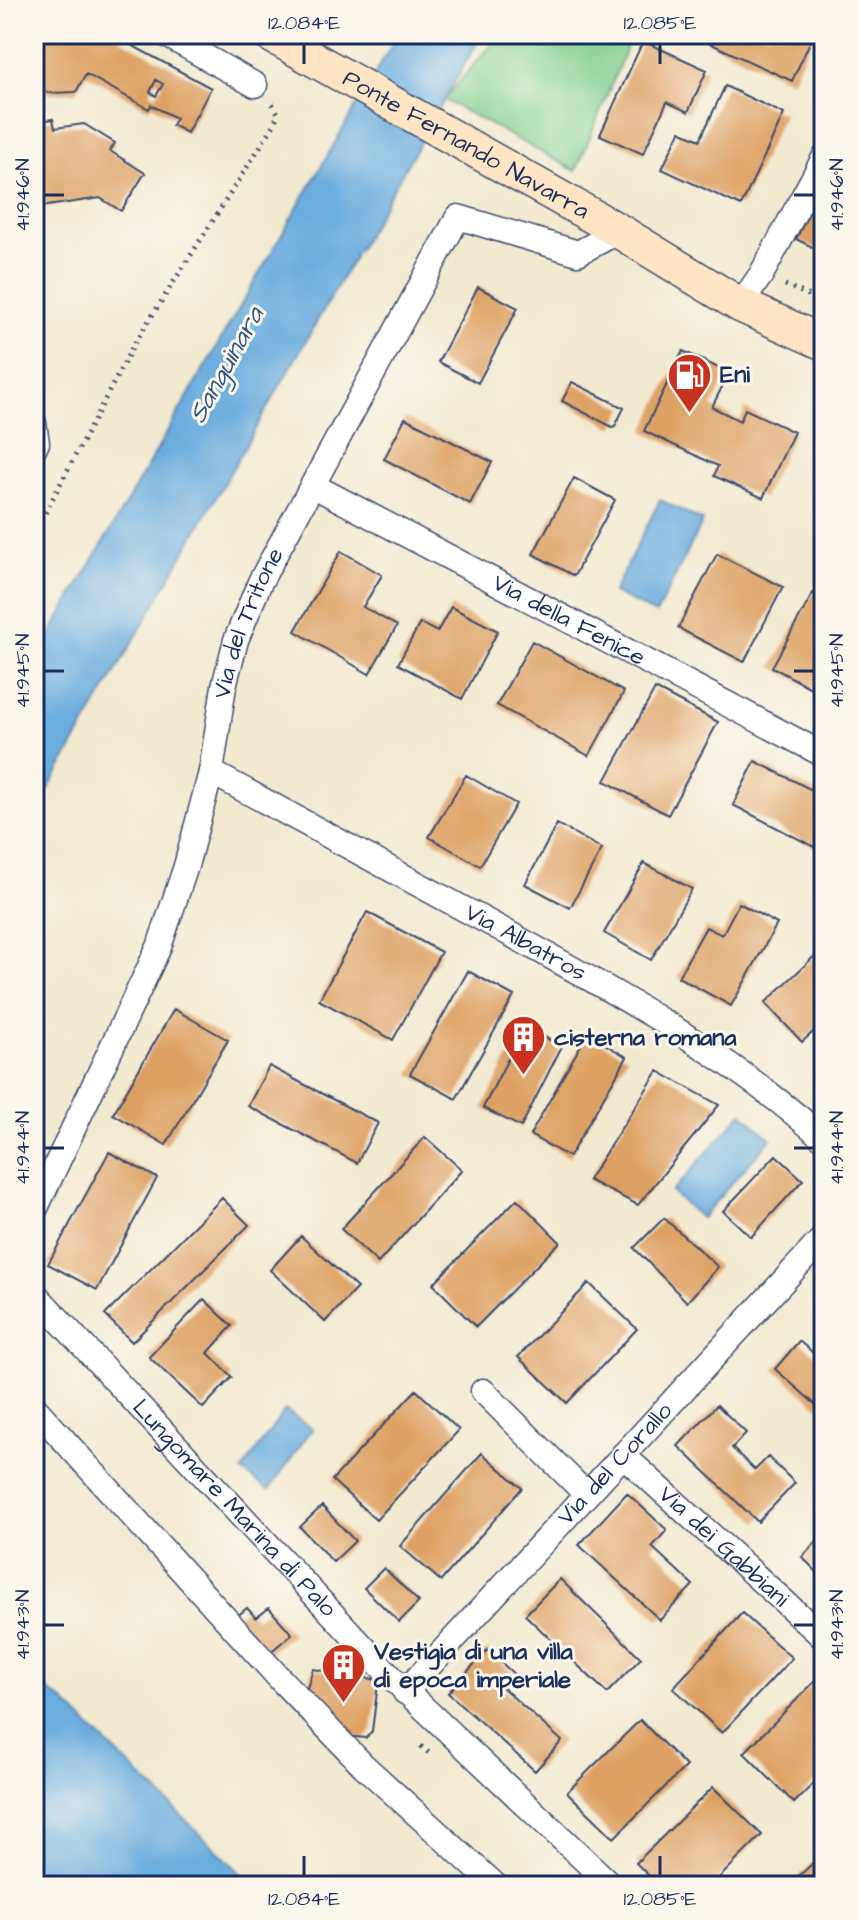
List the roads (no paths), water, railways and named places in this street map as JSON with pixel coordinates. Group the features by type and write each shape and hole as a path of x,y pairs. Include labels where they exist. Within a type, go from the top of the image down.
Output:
{"street":[{"path":"165,34 255,85"},
{"name":"Ponte Fernando Navarra","path":"269,34 619,231 740,305 824,343"},
{"path":"740,305 761,275 824,158"},
{"name":"Via del Tritone","path":"34,1212 159,947 186,866 211,772 224,686 236,640 260,582 458,217 578,253 619,231"},
{"path":"34,423 37,443 34,448"},
{"name":"Via della Fenice","path":"314,486 824,755"},
{"name":"Via Albatros","path":"211,772 602,984 697,1044 798,1116 824,1139"},
{"name":"Via del Corallo","path":"405,1692 824,1237"},
{"name":"Lungomare Marina di Palo","path":"34,1293 405,1692 612,1886"},
{"path":"483,1391 586,1494"},
{"path":"34,1407 281,1680 364,1766 496,1886"},
{"name":"Via dei Gabbiani","path":"623,1455 824,1638"}],"water":[{"name":"Sanguinara","path":"398,34 482,34 34,814 34,662"},
{"path":"660,500 703,521 656,614 613,593"},
{"path":"742,1113 771,1139 701,1218 672,1192"},
{"path":"285,1410 312,1429 269,1490 242,1471"},
{"path":"34,1681 63,1701 254,1886 34,1886"}],"place":[{"name":"Eni","path":"689,414"},
{"name":"cisterna romana","path":"523,1077"},
{"name":"Vestigia di una villa di epoca imperiale","path":"343,1705"}]}
